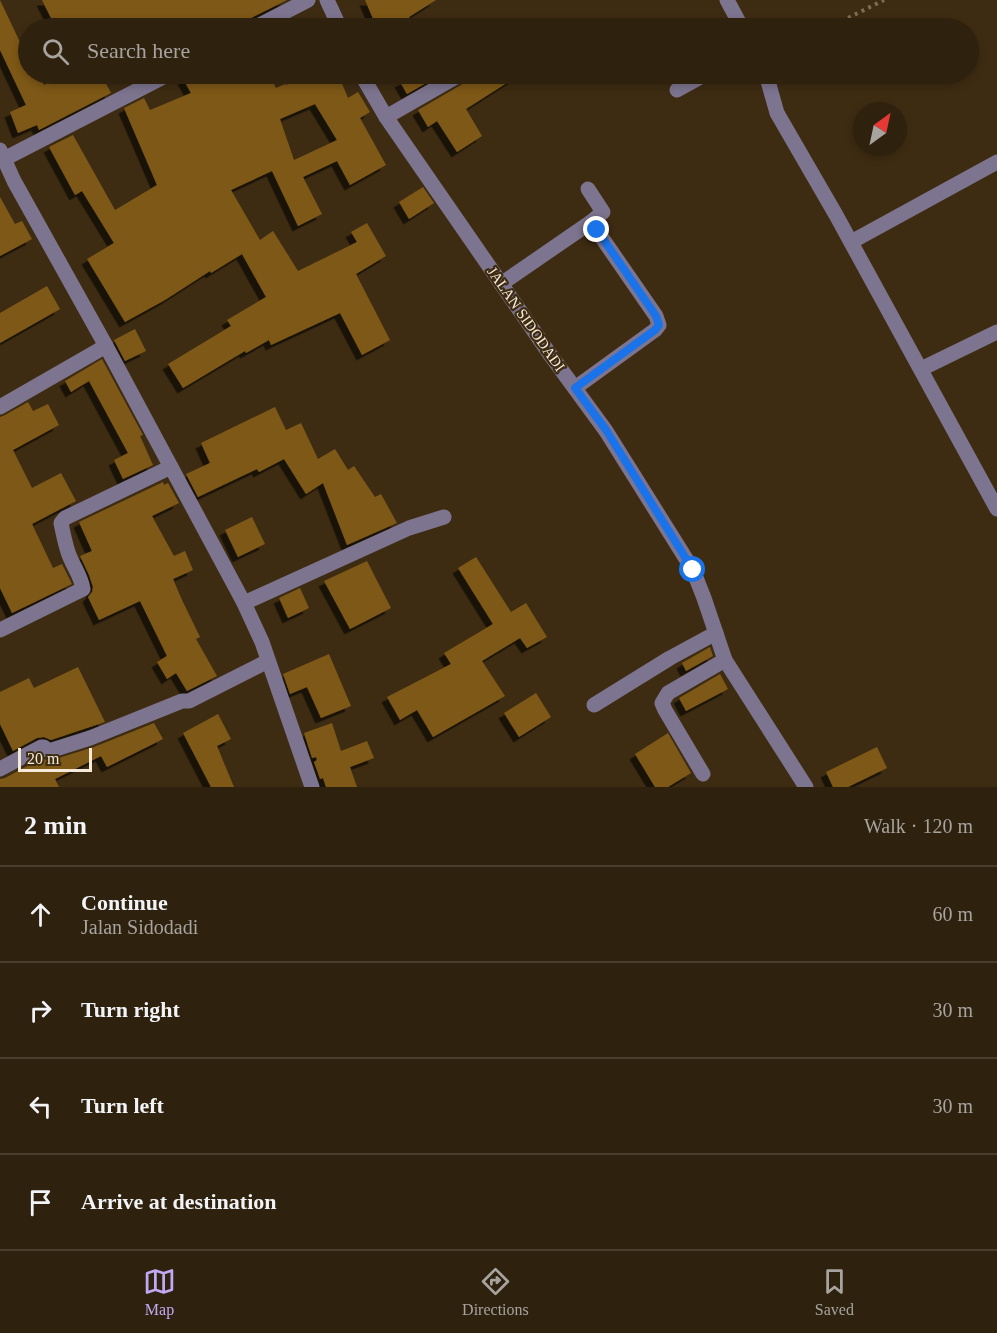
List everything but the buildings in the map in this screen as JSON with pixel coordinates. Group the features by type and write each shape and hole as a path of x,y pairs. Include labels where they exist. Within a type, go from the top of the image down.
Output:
{"street":[{"path":"273,18 308,0"},
{"path":"327,0 335,18"},
{"path":"727,0 737,18"},
{"path":"148,84 2,154 7,184 106,346 244,603 262,642 312,787"},
{"name":"JALAN SIDODADI","path":"367,84 386,117 501,284 606,430 693,570 725,660 806,787"},
{"path":"386,117 444,84"},
{"path":"677,90 688,84"},
{"path":"768,84 777,113 851,242 997,509"},
{"path":"851,242 997,162"},
{"path":"501,284 603,212 588,189"},
{"path":"575,388 659,325 656,316 591,222"},
{"path":"921,369 997,332"},
{"path":"0,407 106,346"},
{"path":"0,630 83,589 76,568 68,554 61,523 64,518 171,467"},
{"path":"244,603 409,528 444,517"},
{"path":"594,705 670,658 716,633"},
{"path":"703,774 662,703 668,693 725,660"},
{"path":"0,769 41,747 49,751 82,741 189,700 268,661"}],"path":[{"path":"848,18 884,0"}],"route":[{"path":"597,230 656,316 659,325 575,388 606,430 693,570"}]}
